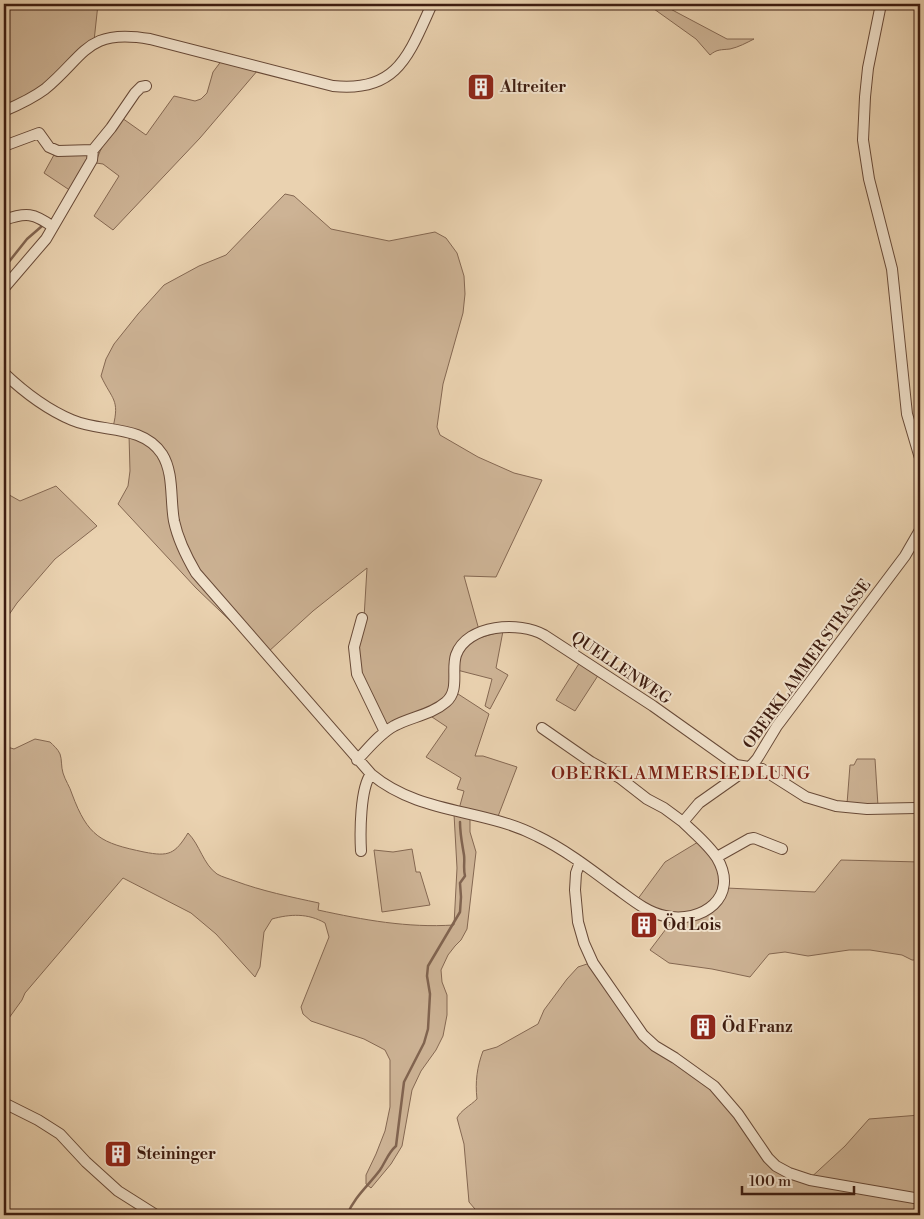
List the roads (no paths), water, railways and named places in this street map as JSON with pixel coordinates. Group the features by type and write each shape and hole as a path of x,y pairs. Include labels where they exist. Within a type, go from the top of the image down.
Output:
{"street":[{"path":"4,111 32,98 44,89 84,50 92,44 112,36 134,36 150,39 333,86 350,88 365,86 379,81 392,73 403,61 432,4"},
{"path":"881,4 868,68 863,140 869,179 892,269 907,414 920,458"},
{"path":"4,288 46,238 92,160 93,150 135,93 141,87 146,86"},
{"path":"4,146 39,133 49,146 58,151 93,150"},
{"path":"4,220 22,214 31,214 53,227"},
{"path":"4,373 28,396 58,413 90,426 137,434 155,446 166,462 174,520 182,548 188,560 207,586 357,760 371,774 392,790 407,797 499,822 535,834 580,862 647,910 664,916 679,918 699,914 715,904 721,894 724,883 717,857 683,822 664,808 647,799 620,778 591,762 542,728"},
{"name":"OBERKLAMMER STRASSE","path":"683,822 699,803 757,760 777,726 905,556 920,530"},
{"path":"362,618 354,647 357,674 385,732"},
{"name":"QUELLENWEG","path":"357,760 385,732 441,706 448,700 453,693 455,684 456,656 466,641 484,631 518,626 544,635 653,706 736,765 762,769 806,797 836,806 867,809 916,808"},
{"path":"361,851 366,780 371,774"},
{"path":"717,857 754,838 782,849"},
{"path":"580,862 576,873 575,890 578,922 584,943 593,963 643,1035 714,1086 738,1114 768,1158 776,1166 810,1180 920,1199"},
{"path":"4,1103 38,1120 60,1134 86,1162 118,1191 156,1215"}],"waterway":[{"path":"4,268 27,239 42,226"},
{"path":"347,1215 354,1202 380,1170 396,1146 404,1082 424,1043 428,1029 430,994 427,976 428,966 460,912 460,883 465,876 460,822"}],"place":[{"name":"Altreiter","path":"481,87"},
{"name":"Öd Lois","path":"644,925"},
{"name":"Öd Franz","path":"703,1027"},
{"name":"Steininger","path":"118,1154"}],"district":[{"name":"OBERKLAMMERSIEDLUNG","path":"681,773"}]}
